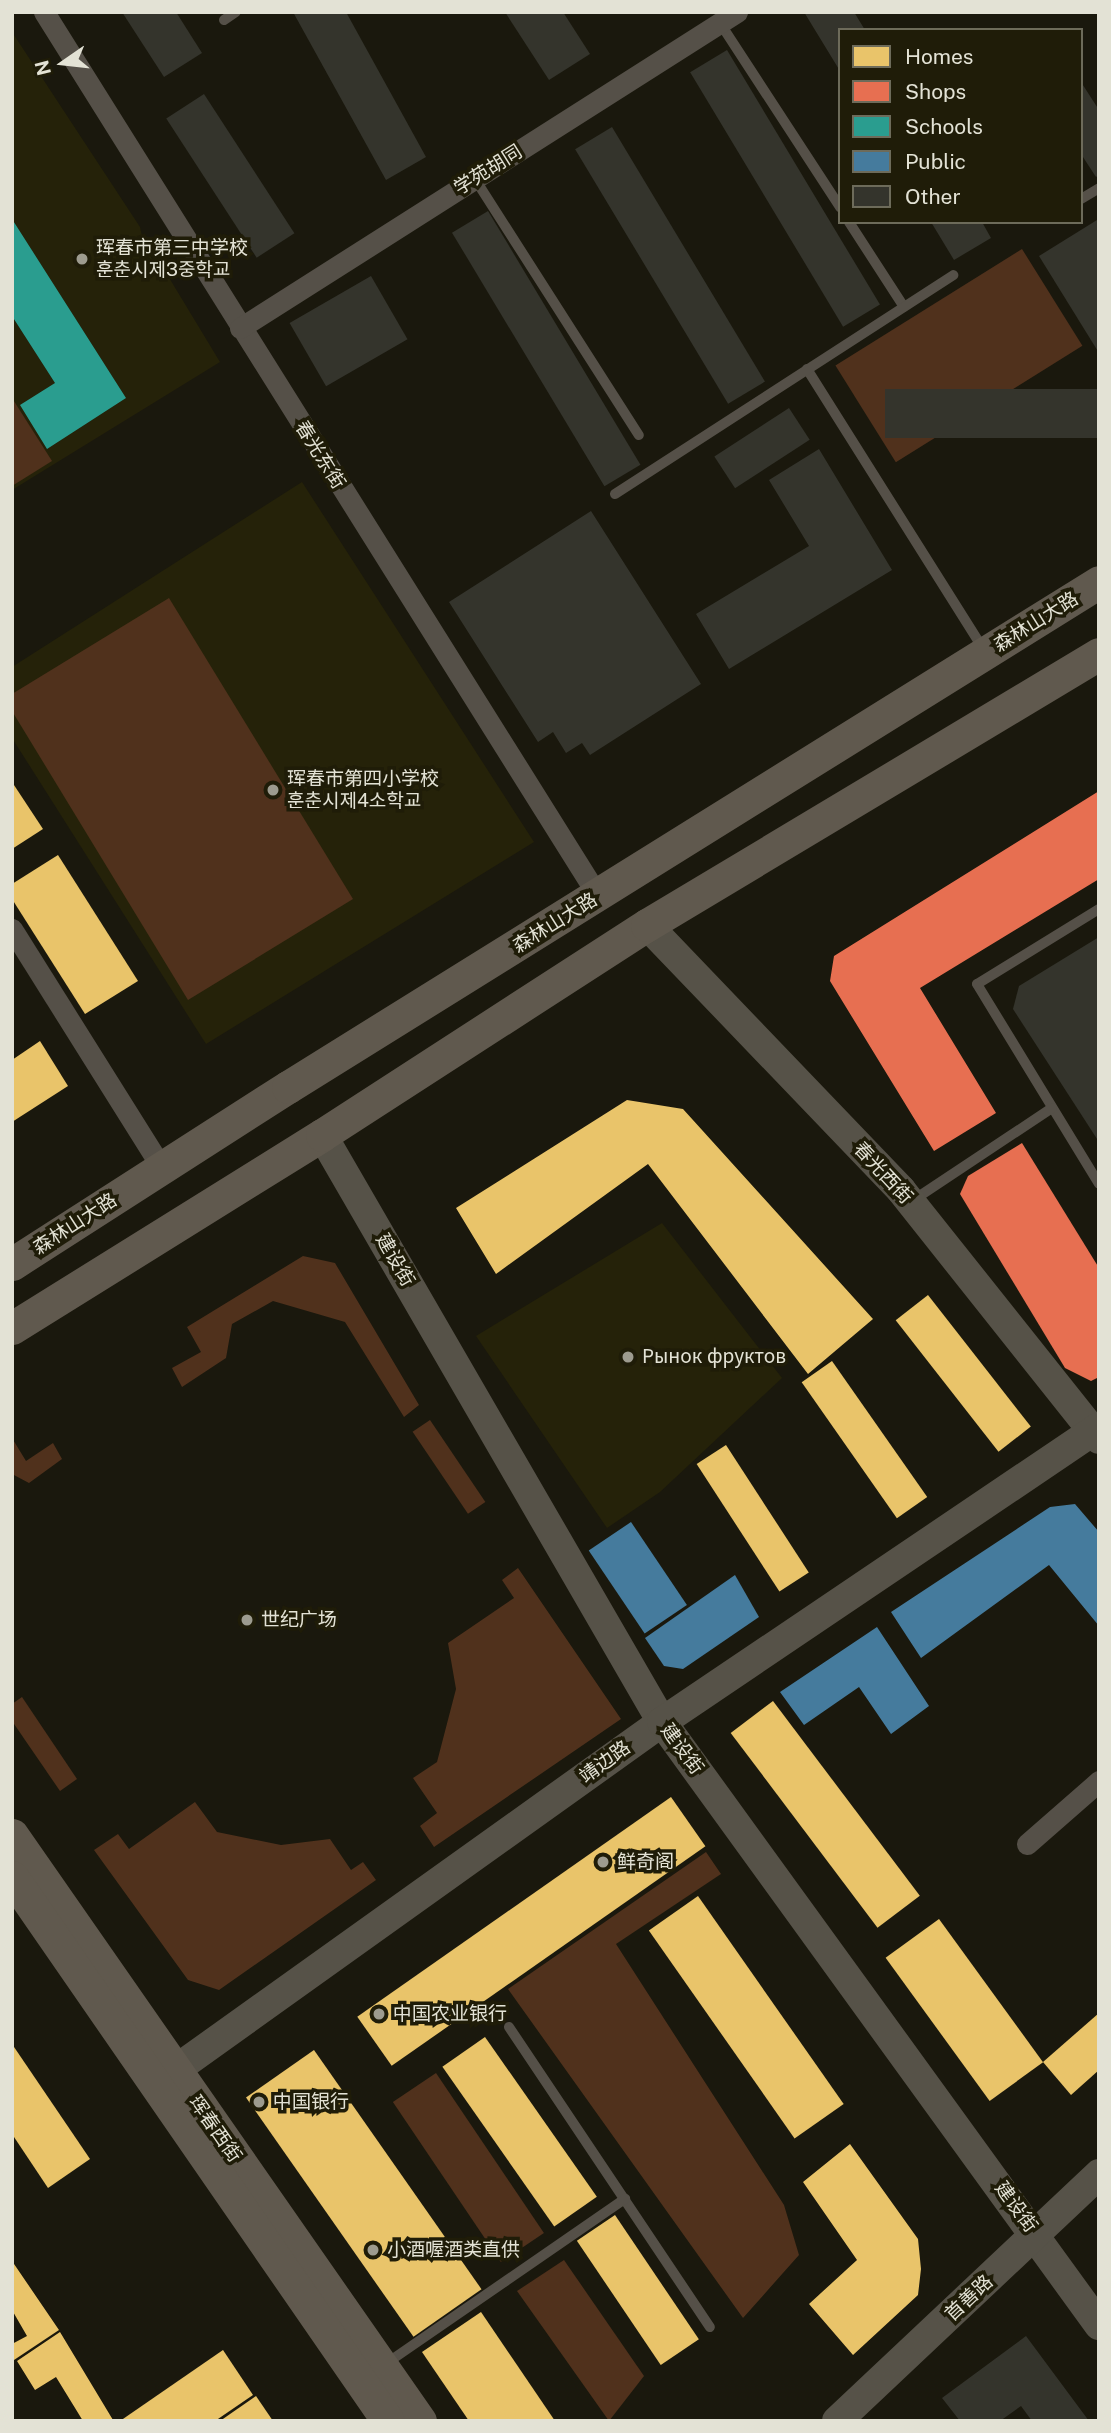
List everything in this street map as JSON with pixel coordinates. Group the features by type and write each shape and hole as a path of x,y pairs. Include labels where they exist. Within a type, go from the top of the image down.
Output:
{"main road":[{"name":"森林山大路","path":"12,1264 1099,582"},
{"path":"12,1328 323,1135 646,925 1099,654"},
{"name":"珲春西街","path":"12,1835 164,2078 388,2421"},
{"name":"珲春西街","path":"12,1877 420,2421"}],"street":[{"name":"春光东街","path":"44,12 598,896"},
{"name":"学苑胡同","path":"240,328 728,18"},
{"name":"春光西街","path":"646,925 911,1202 1097,1432"},
{"path":"12,929 162,1168"},
{"name":"建设街","path":"323,1135 662,1722 1037,2235 1099,2325"},
{"name":"靖边路","path":"164,2078 662,1722 1097,1432"},
{"path":"1027,1844 1099,1781"},
{"name":"首善路","path":"842,2419 1099,2174"}],"lane":[{"path":"224,20 236,12"},
{"path":"728,18 838,204"},
{"path":"475,178 639,435"},
{"path":"1083,198 1099,188"},
{"path":"850,224 904,307"},
{"path":"615,494 953,275"},
{"path":"807,369 986,653"},
{"path":"1099,909 977,984 1099,1184"},
{"path":"911,1202 1052,1108"},
{"path":"509,2027 710,2327"},
{"path":"381,2366 625,2199"}],"shaded area":[{"name":"珲春市第三中学校 훈춘시제3중학교","path":"12,32 140,227 144,245 161,274 168,276 220,362 12,490"},
{"path":"1022,249 1082,346 896,462 835,366"},
{"path":"12,398 52,461 12,486"},
{"name":"珲春市第四小学校 훈춘시제4소학교","path":"302,482 534,842 206,1044 12,738 12,667"},
{"path":"169,598 353,899 188,1000 12,711 12,694"},
{"name":"Рынок фруктов","path":"662,1223 782,1378 660,1492 607,1528 476,1336"},
{"path":"303,1256 335,1263 419,1405 404,1417 345,1322 273,1301 232,1324 226,1358 182,1387 172,1368 201,1352 187,1327"},
{"path":"430,1420 485,1502 468,1514 413,1432"},
{"path":"12,1438 26,1461 53,1443 62,1459 29,1483 12,1474"},
{"path":"518,1568 621,1719 434,1847 420,1826 437,1813 413,1778 437,1762 456,1689 448,1643 514,1598 502,1580"},
{"path":"22,1697 77,1779 60,1791 12,1721 12,1704"},
{"path":"195,1802 217,1832 281,1845 330,1839 351,1870 363,1862 376,1880 219,1990 188,1980 94,1850 118,1834 129,1849"},
{"path":"706,1852 721,1874 616,1944 784,2205 799,2255 743,2318 508,1989"},
{"path":"436,2073 544,2233 501,2262 393,2102"},
{"path":"564,2260 644,2376 609,2421 517,2291"}],"building: Homes":[{"path":"12,782 43,829 12,849"},
{"path":"58,855 138,981 85,1014 12,899 12,884"},
{"path":"40,1041 68,1086 12,1122 12,1060"},
{"path":"627,1100 683,1109 873,1319 808,1374 648,1164 496,1274 456,1208"},
{"path":"928,1295 1031,1427 999,1452 896,1320"},
{"path":"832,1361 927,1497 897,1518 802,1382"},
{"path":"726,1445 809,1572 779,1592 697,1464"},
{"path":"773,1701 920,1896 878,1928 731,1733"},
{"path":"671,1797 705,1846 392,2066 357,2017"},
{"path":"698,1896 844,2104 795,2138 649,1930"},
{"path":"939,1919 1043,2062 990,2101 886,1958"},
{"path":"1099,2013 1099,2070 1071,2095 1043,2062"},
{"path":"485,2037 597,2197 554,2227 442,2067"},
{"path":"12,2044 90,2159 48,2188 12,2134"},
{"path":"314,2050 481,2289 413,2337 246,2098"},
{"path":"850,2144 918,2239 921,2269 918,2295 853,2355 809,2304 857,2260 803,2182"},
{"path":"615,2215 699,2339 661,2365 577,2241"},
{"path":"12,2261 59,2330 14,2360 12,2344 27,2336 12,2310"},
{"path":"481,2312 555,2421 469,2421 422,2352"},
{"path":"60,2332 112,2421 83,2421 56,2377 35,2390 17,2361"},
{"path":"223,2350 253,2395 215,2421 120,2421"},
{"path":"256,2396 273,2421 220,2421"}],"building: Shops":[{"path":"1099,791 1099,879 920,988 996,1113 934,1151 830,981 834,956"},
{"path":"1022,1143 1099,1268 1099,1377 1091,1381 1065,1368 960,1194 968,1176"}],"building: Schools":[{"path":"12,219 126,398 47,449 20,405 55,383 12,316"}],"building: Public":[{"path":"1075,1504 1099,1532 1099,1626 1049,1565 921,1658 891,1612 1050,1507"},
{"path":"631,1522 687,1605 645,1633 589,1551"},
{"path":"735,1575 759,1617 683,1669 664,1666 645,1638"},
{"path":"877,1627 929,1706 891,1734 859,1687 804,1725 780,1692"}],"building: Other":[{"path":"122,12 176,12 202,53 164,77"},
{"path":"293,12 346,12 426,157 386,180"},
{"path":"505,12 563,12 590,54 549,80"},
{"path":"804,12 854,12 864,28 838,28 838,68"},
{"path":"727,50 880,305 843,327 690,72"},
{"path":"1083,85 1099,110 1099,175 1096,177 1083,157"},
{"path":"204,94 294,233 257,258 166,119"},
{"path":"612,127 765,382 728,404 575,149"},
{"path":"488,211 640,465 604,486 452,233"},
{"path":"1097,220 1099,224 1099,353 1039,256"},
{"path":"932,224 983,224 991,238 954,260"},
{"path":"371,276 408,339 326,386 290,323"},
{"path":"885,389 1099,389 1099,438 885,438"},
{"path":"789,408 810,440 735,488 714,456"},
{"path":"819,449 892,570 729,669 696,614 809,546 769,480"},
{"path":"591,511 701,684 590,755 582,743 566,753 553,732 538,742 449,602"},
{"path":"1099,937 1099,1142 1013,1009 1019,986"},
{"path":"1026,2336 1089,2421 1032,2421 1021,2406 1000,2421 960,2421 942,2398"}],"place":[{"name":"珲春市第三中学校 훈춘시제3중학교","path":"82,259"},
{"name":"珲春市第四小学校 훈춘시제4소학교","path":"273,790"},
{"name":"Рынок фруктов","path":"628,1357"},
{"name":"世纪广场","path":"247,1620"},
{"name":"鲜奇阁","path":"603,1862"},
{"name":"中国农业银行","path":"379,2014"},
{"name":"中国银行","path":"259,2102"},
{"name":"小酒喔酒类直供","path":"373,2250"}]}
